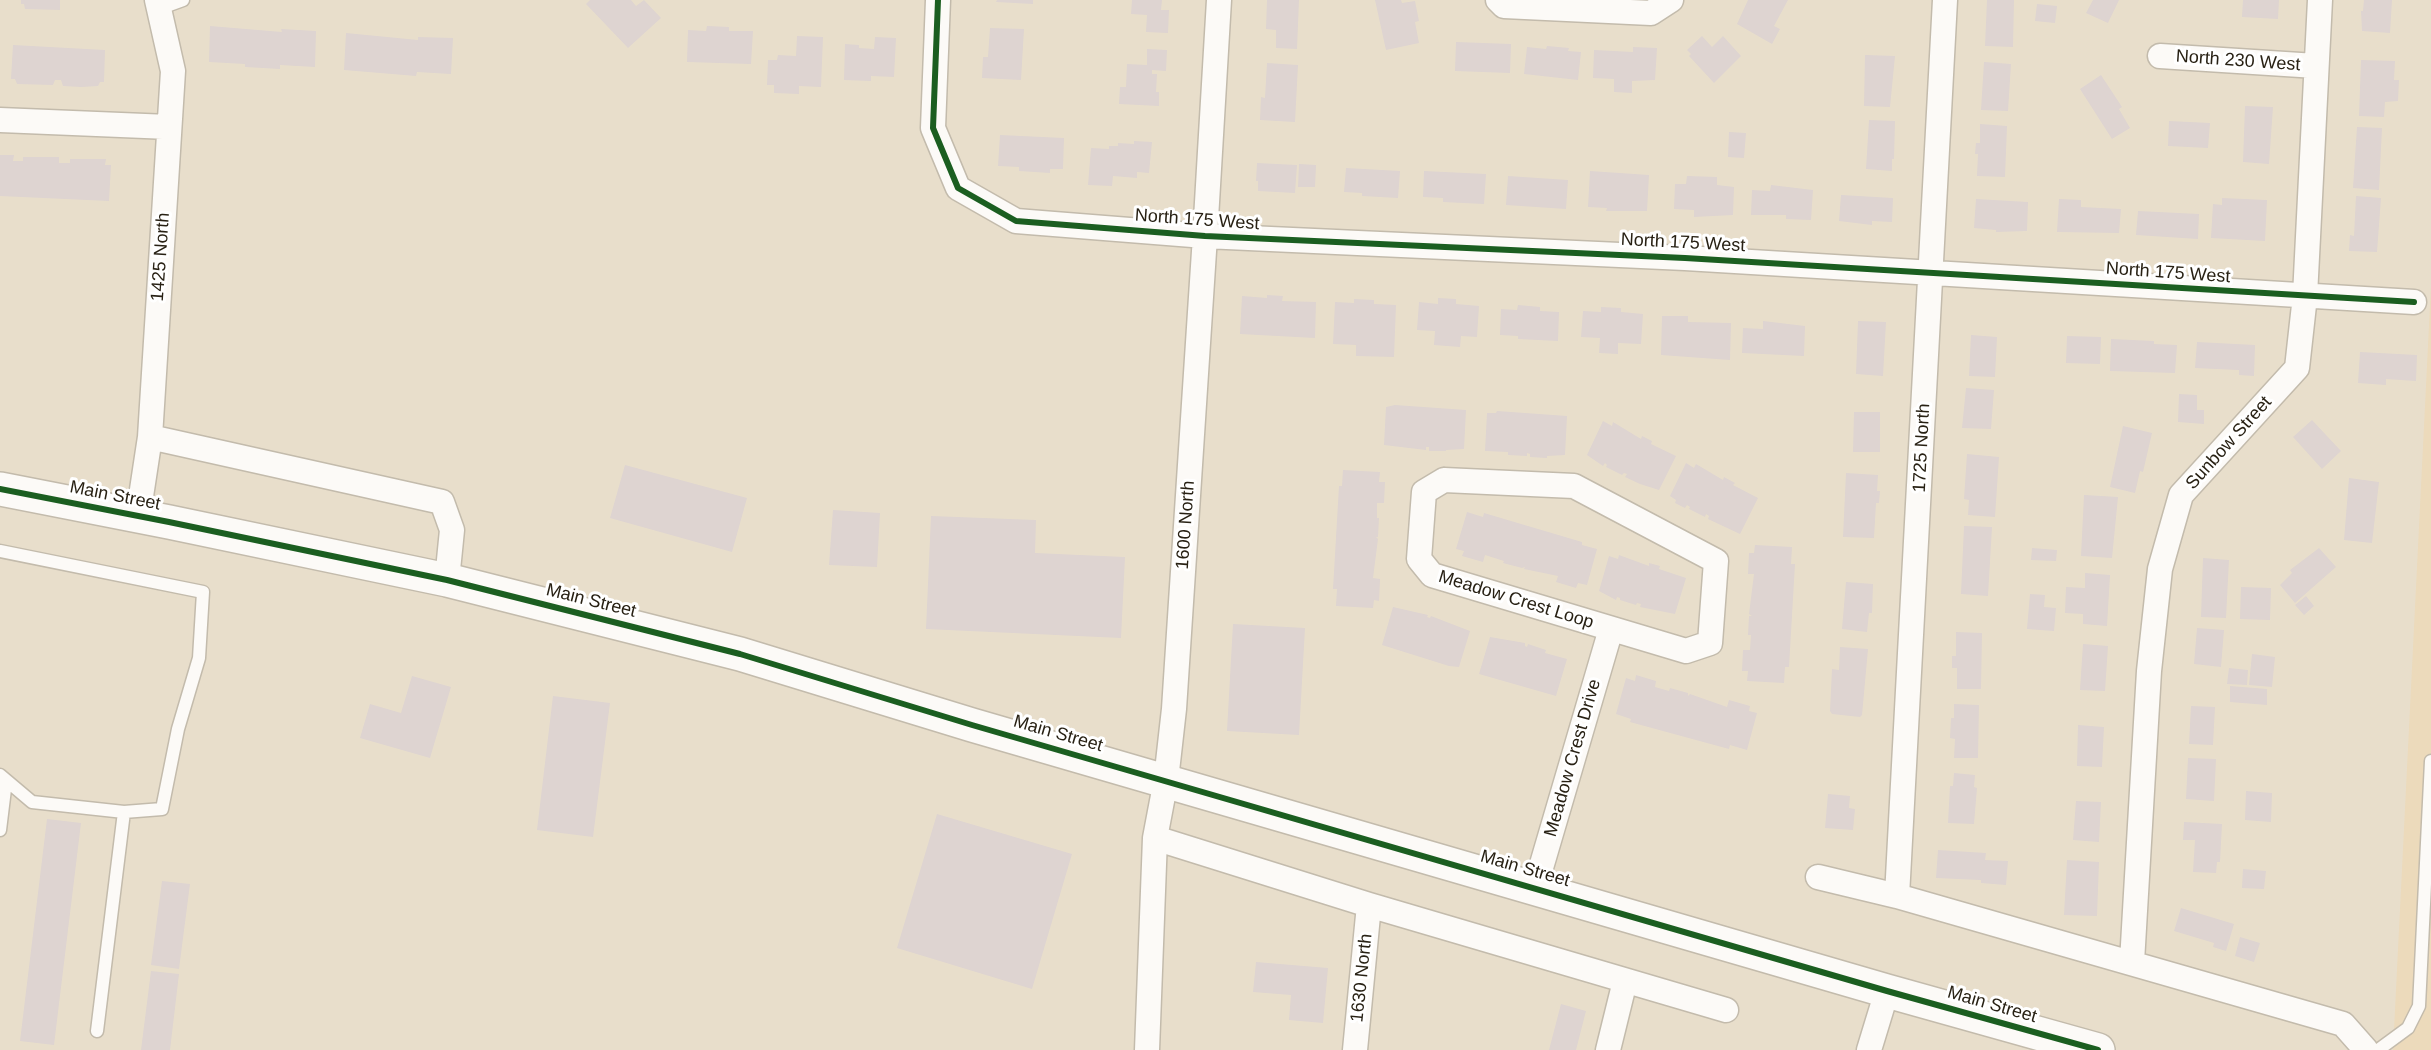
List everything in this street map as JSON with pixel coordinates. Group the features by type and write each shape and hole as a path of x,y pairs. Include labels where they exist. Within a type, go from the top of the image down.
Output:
{"main road":[{"name":"Main Street","path":"0,489 447,579 740,654 972,725 1887,991 2098,1050"}],"street":[{"name":"North 175 West","path":"938,0 933,128 958,188 1016,221 1205,236 1685,258 2414,302"},
{"name":"1600 North","path":"1147,1050 1155,838 1166,780 1174,709 1219,0"},
{"path":"1498,0 1504,6 1651,13 1671,0"},
{"name":"1725 North","path":"1897,896 1945,0"},
{"name":"Sunbow Street","path":"2132,962 2149,671 2160,569 2181,495 2297,368 2305,296 2320,0"},
{"name":"1425 North","path":"138,516 150,437 173,71 167,3"},
{"name":"North 230 West","path":"2160,56 2316,66"},
{"path":"0,120 169,127"},
{"path":"150,437 442,502 452,530 447,579"},
{"name":"Meadow Crest Loop","path":"1444,480 1574,486 1716,561 1710,643 1686,651 1611,629 1432,575 1419,559 1424,492 1444,480"},
{"name":"Meadow Crest Drive","path":"1535,888 1611,629"},
{"path":"1155,838 1369,905 1726,1010"},
{"path":"1818,877 1897,896 2343,1024 2366,1050"},
{"name":"1630 North","path":"1355,1050 1369,905"},
{"path":"1608,1050 1625,981"},
{"path":"1869,1050 1887,991"}],"lane":[{"path":"0,551 203,592 199,658 177,729 162,809 124,812 32,802 3,778"},
{"path":"2378,1050 2408,1028 2419,1006 2431,761"},
{"path":"0,830 3,778"},
{"path":"97,1031 124,812"}],"shaded area":[{"path":"2431,285 2431,1050 2393,1050"}],"building":[{"path":"21,0 60,0 60,10 25,9"},
{"path":"590,0 631,0 636,6 644,0 661,18 628,48 586,4"},
{"path":"997,0 1033,0 1033,4 996,2"},
{"path":"1132,0 1162,0 1161,10 1169,10 1168,33 1146,32 1147,15 1131,14"},
{"path":"1267,0 1299,0 1297,49 1276,48 1276,30 1266,29"},
{"path":"1375,0 1401,0 1402,3 1415,1 1419,21 1415,22 1419,43 1386,50"},
{"path":"1748,0 1788,0 1774,26 1780,29 1772,44 1737,24"},
{"path":"1987,0 2014,0 2013,47 1985,46"},
{"path":"2093,0 2119,0 2108,23 2086,13"},
{"path":"2243,0 2279,0 2278,19 2242,17"},
{"path":"2364,0 2392,0 2390,33 2362,31 2361,11 2363,11"},
{"path":"2037,4 2057,6 2055,23 2035,21"},
{"path":"210,26 282,32 281,29 316,31 315,67 280,65 280,69 209,62"},
{"path":"707,26 729,27 729,31 753,31 751,64 687,62 688,30 706,31"},
{"path":"990,28 1024,29 1021,80 982,78 983,57 988,57"},
{"path":"346,33 418,40 418,37 453,38 451,74 417,72 416,76 344,70"},
{"path":"797,36 823,37 821,87 799,86 799,94 774,93 774,85 767,85 768,60 777,60 778,55 796,56"},
{"path":"1702,36 1712,47 1723,36 1741,56 1714,83 1689,56 1691,54 1687,50"},
{"path":"875,37 896,38 894,77 871,76 871,81 844,80 845,44 874,49"},
{"path":"1456,42 1511,44 1510,73 1455,71"},
{"path":"13,45 105,50 104,82 100,82 98,86 81,87 63,86 61,80 55,80 53,85 17,84 15,79 11,79"},
{"path":"1547,46 1569,48 1568,51 1581,52 1578,80 1524,74 1527,47 1546,49"},
{"path":"1633,47 1657,48 1655,80 1632,81 1632,93 1614,92 1614,79 1593,78 1594,50 1633,52"},
{"path":"1147,49 1167,50 1166,71 1152,70 1152,74 1157,74 1156,92 1159,92 1159,106 1119,104 1120,87 1126,87 1127,64 1147,65"},
{"path":"1865,55 1895,56 1890,107 1864,106"},
{"path":"2361,60 2395,61 2394,80 2399,80 2398,101 2385,102 2384,117 2359,116"},
{"path":"1984,62 2011,64 2008,111 1981,110"},
{"path":"1267,63 1298,65 1295,122 1260,120 1261,97 1265,98"},
{"path":"2101,75 2122,107 2119,109 2130,128 2112,139 2080,89"},
{"path":"2245,106 2273,107 2269,164 2243,162"},
{"path":"1869,120 1895,121 1892,171 1866,169"},
{"path":"2169,121 2210,123 2208,148 2168,146"},
{"path":"1980,124 2007,126 2005,177 1977,176 1978,154 1975,154 1976,143 1980,143"},
{"path":"2357,127 2382,128 2379,190 2353,188"},
{"path":"1729,132 1746,133 1744,158 1728,157"},
{"path":"1000,135 1064,138 1063,169 1050,169 1050,173 1019,171 1019,167 998,166"},
{"path":"1134,141 1152,142 1149,173 1137,172 1137,178 1113,176 1112,186 1088,185 1091,148 1109,149 1109,146 1118,146 1118,143 1134,144"},
{"path":"0,155 14,155 13,161 23,161 23,157 59,157 59,163 70,163 70,159 106,159 105,165 111,165 109,201 0,196"},
{"path":"1257,163 1297,165 1295,193 1258,191"},
{"path":"1299,164 1316,165 1315,187 1298,187"},
{"path":"1346,168 1400,171 1398,198 1362,196 1362,193 1344,192"},
{"path":"1424,171 1486,174 1484,204 1443,202 1443,198 1423,197"},
{"path":"1590,171 1649,175 1647,211 1606,211 1607,208 1588,207"},
{"path":"1508,176 1568,180 1566,209 1506,205"},
{"path":"1687,176 1717,177 1717,185 1734,187 1733,215 1694,217 1694,210 1674,209 1675,184 1686,184"},
{"path":"1771,185 1813,190 1811,220 1786,219 1786,215 1751,215 1752,190 1770,191"},
{"path":"1841,195 1893,198 1892,222 1872,221 1872,225 1839,221"},
{"path":"2356,196 2381,198 2377,252 2349,251 2350,235 2354,236"},
{"path":"2222,198 2267,200 2265,241 2211,238 2213,204 2222,205"},
{"path":"1976,199 2028,202 2027,231 1996,232 1996,230 1974,228"},
{"path":"2059,199 2081,200 2081,207 2121,209 2119,233 2057,232"},
{"path":"2138,211 2199,214 2198,239 2136,235"},
{"path":"1267,295 1283,296 1282,301 1316,302 1315,338 1240,334 1242,296 1267,298"},
{"path":"1438,298 1456,299 1456,304 1479,306 1477,337 1461,336 1460,347 1434,345 1435,331 1417,330 1419,302 1438,304"},
{"path":"1354,299 1374,300 1374,304 1396,305 1394,357 1356,356 1356,345 1333,344 1335,302 1354,303"},
{"path":"1518,305 1540,307 1540,311 1559,312 1558,341 1518,339 1518,336 1500,335 1501,309 1517,310"},
{"path":"1601,307 1621,308 1621,312 1643,314 1641,344 1618,343 1618,354 1599,353 1600,338 1581,337 1583,311 1601,312"},
{"path":"1662,316 1688,316 1688,322 1731,323 1730,360 1661,355"},
{"path":"1763,321 1805,326 1804,356 1742,353 1743,328 1763,329"},
{"path":"1858,321 1886,322 1883,376 1856,374"},
{"path":"1971,335 1997,337 1995,377 1969,376"},
{"path":"2067,336 2101,337 2100,364 2066,363"},
{"path":"2111,339 2154,341 2154,344 2177,345 2175,373 2110,371"},
{"path":"2197,342 2255,345 2254,376 2239,375 2239,370 2195,368"},
{"path":"2360,352 2417,355 2416,381 2386,379 2386,385 2358,383"},
{"path":"1966,388 1994,390 1991,429 1962,428"},
{"path":"2179,394 2197,395 2197,410 2204,410 2204,424 2178,422"},
{"path":"1395,405 1466,410 1464,449 1429,451 1429,447 1426,447 1426,450 1384,445 1386,407"},
{"path":"1497,411 1567,416 1565,455 1547,456 1547,458 1530,457 1527,453 1527,456 1485,451 1487,413"},
{"path":"1854,412 1880,412 1880,452 1853,452"},
{"path":"2312,420 2341,451 2322,469 2293,437"},
{"path":"1603,421 1612,426 1613,422 1641,439 1642,436 1652,441 1651,444 1676,456 1659,490 1625,477 1627,474 1622,475 1606,467 1605,463 1603,466 1587,455"},
{"path":"2123,426 2152,433 2143,472 2140,471 2135,493 2110,487"},
{"path":"1967,454 1999,457 1995,517 1968,515 1969,500 1964,499"},
{"path":"1686,463 1694,468 1696,464 1723,480 1724,477 1735,483 1733,485 1758,498 1740,534 1708,519 1709,516 1706,514 1705,517 1689,509 1687,505 1685,508 1675,503 1676,500 1670,496"},
{"path":"625,465 747,498 732,552 610,518"},
{"path":"1343,470 1380,472 1379,482 1385,482 1384,503 1377,503 1377,518 1379,518 1378,537 1376,537 1378,539 1373,578 1380,579 1379,601 1374,600 1373,608 1336,606 1337,589 1333,589 1339,486 1342,486"},
{"path":"1846,473 1878,475 1877,491 1880,491 1879,503 1876,503 1874,538 1843,537"},
{"path":"2349,478 2379,482 2372,543 2344,540"},
{"path":"2084,495 2118,497 2112,558 2081,556"},
{"path":"833,510 880,513 877,567 829,565"},
{"path":"1467,512 1483,517 1484,513 1582,542 1582,545 1597,549 1587,585 1578,583 1576,588 1556,582 1558,576 1503,563 1504,561 1485,555 1483,562 1462,556 1464,551 1456,549"},
{"path":"931,516 1036,520 1035,553 1125,557 1121,638 926,629"},
{"path":"1964,526 1992,527 1988,596 1961,594"},
{"path":"1755,545 1792,547 1791,564 1795,564 1789,667 1785,667 1784,683 1747,681 1748,671 1742,671 1743,650 1750,650 1749,616 1752,616 1749,614 1754,574 1748,574 1749,553 1754,553"},
{"path":"2032,548 2057,550 2056,561 2031,560"},
{"path":"2319,548 2336,567 2295,603 2280,585 2292,573 2290,570"},
{"path":"1619,555 1649,566 1649,563 1660,566 1659,569 1686,578 1675,614 1640,607 1641,604 1636,605 1617,597 1616,600 1599,591 1609,556 1618,559"},
{"path":"2203,558 2229,560 2226,618 2201,617"},
{"path":"2085,573 2110,575 2107,626 2083,624 2083,614 2065,613 2066,587 2085,588"},
{"path":"1846,582 1873,584 1872,613 1869,613 1867,632 1842,629"},
{"path":"2241,587 2271,588 2270,620 2240,619"},
{"path":"2030,594 2045,595 2044,607 2056,608 2054,631 2027,629"},
{"path":"2306,596 2314,606 2304,615 2295,605"},
{"path":"1393,607 1428,615 1427,617 1431,616 1470,631 1459,667 1382,645"},
{"path":"1233,624 1305,628 1299,735 1227,731"},
{"path":"2197,628 2224,630 2221,667 2194,664"},
{"path":"1956,632 1982,633 1981,689 1957,689 1957,668 1952,668 1952,656 1956,656"},
{"path":"1490,637 1525,643 1527,647 1528,644 1546,650 1545,653 1567,659 1556,696 1479,674"},
{"path":"2083,644 2108,646 2105,691 2080,690"},
{"path":"1840,647 1868,649 1860,717 1832,714 1830,711 1832,669 1839,670"},
{"path":"2252,654 2275,657 2272,687 2249,685"},
{"path":"2229,668 2248,670 2247,685 2227,684"},
{"path":"1636,675 1656,681 1655,687 1688,693 1688,696 1690,694 1727,707 1729,700 1750,706 1749,711 1757,713 1747,750 1730,745 1729,749 1630,722 1631,719 1616,714 1626,678 1635,681"},
{"path":"412,676 451,687 430,758 360,738 370,704 401,713"},
{"path":"2230,686 2267,689 2267,705 2230,702"},
{"path":"553,696 610,703 593,837 537,830"},
{"path":"1954,704 1979,705 1978,758 1954,758 1955,739 1950,738"},
{"path":"2191,706 2215,707 2213,745 2189,744"},
{"path":"2078,725 2104,727 2102,767 2077,766"},
{"path":"2188,758 2216,759 2214,801 2186,799"},
{"path":"1954,773 1975,775 1974,787 1977,788 1974,824 1948,823 1950,786 1953,786"},
{"path":"2246,791 2272,793 2271,822 2245,820"},
{"path":"1828,794 1850,796 1849,808 1855,809 1853,830 1825,828"},
{"path":"2076,801 2101,802 2099,842 2073,840"},
{"path":"937,814 1072,854 1032,989 897,948"},
{"path":"47,819 81,823 54,1045 20,1041"},
{"path":"2184,822 2222,824 2220,862 2217,862 2216,873 2193,872 2195,840 2183,840"},
{"path":"1938,850 1986,853 1985,860 2008,861 2006,885 1981,883 1981,880 1936,878"},
{"path":"2067,860 2099,862 2097,916 2064,915"},
{"path":"2243,869 2266,871 2264,889 2242,888"},
{"path":"162,881 190,884 179,969 151,965"},
{"path":"2181,908 2234,924 2226,951 2213,947 2214,943 2174,931"},
{"path":"2240,937 2260,943 2254,962 2235,956"},
{"path":"1256,962 1328,968 1323,1023 1289,1020 1291,995 1253,992"},
{"path":"151,971 179,974 170,1050 141,1050"},
{"path":"1561,1004 1586,1011 1576,1050 1549,1050"}],"cycle path":[{"path":"938,0 933,128 958,188 1016,221 1205,236 1685,258 2414,302"},
{"path":"0,489 447,580 740,654 972,725 1887,991 2098,1050"}]}
